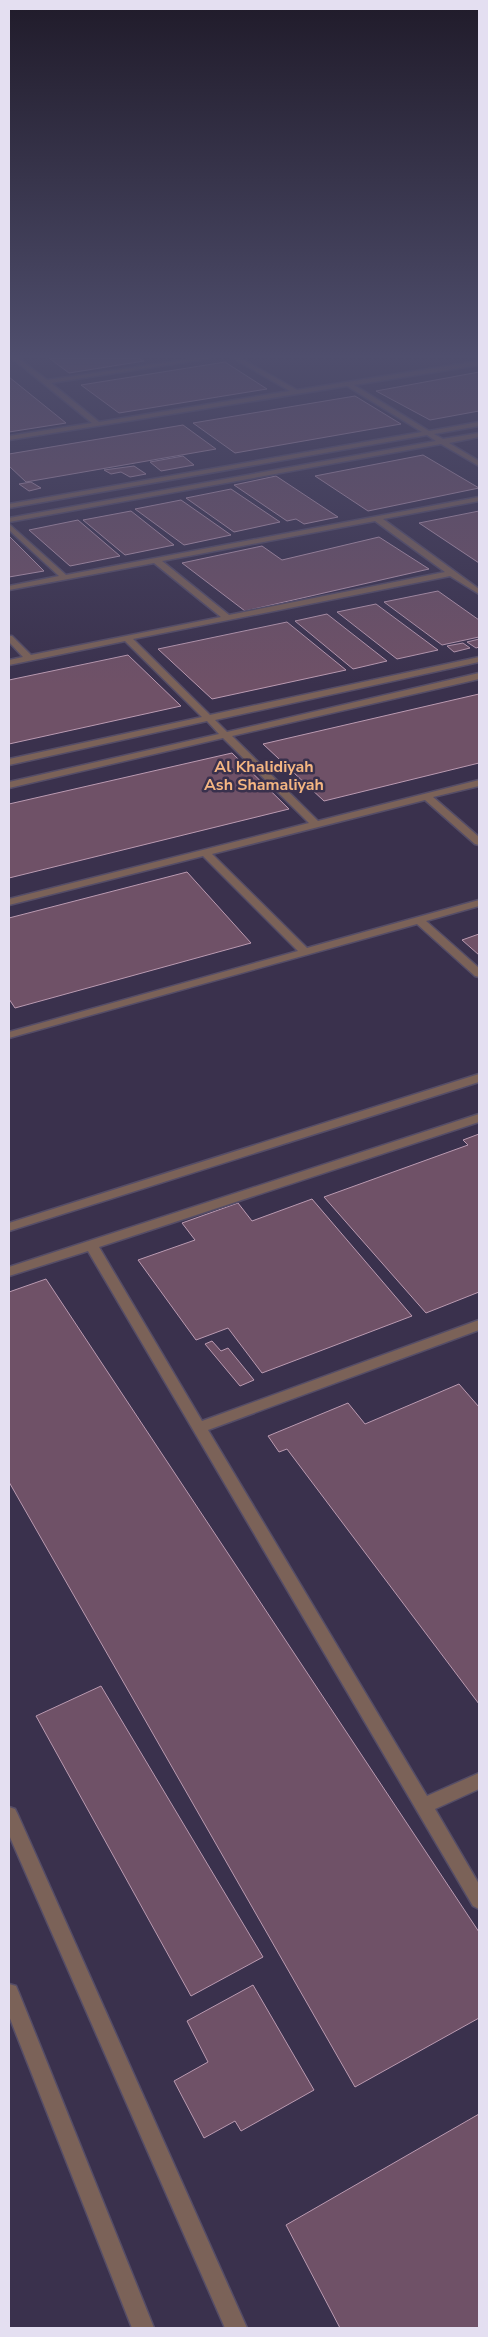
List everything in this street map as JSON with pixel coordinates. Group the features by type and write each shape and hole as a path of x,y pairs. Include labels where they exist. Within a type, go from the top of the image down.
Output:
{"street":[{"path":"9,506 234,467"},
{"path":"9,520 300,467"},
{"path":"9,496 33,516"},
{"path":"9,588 479,499"},
{"path":"376,518 479,592"},
{"path":"9,526 64,577"},
{"path":"156,560 228,618"},
{"path":"9,662 451,572"},
{"path":"9,638 29,658"},
{"path":"127,638 317,825"},
{"path":"9,762 479,659"},
{"path":"9,785 479,676"},
{"path":"9,902 479,783"},
{"path":"426,796 479,842"},
{"path":"205,852 305,952"},
{"path":"9,1035 479,903"},
{"path":"418,920 479,974"},
{"path":"9,1228 479,1078"},
{"path":"9,1272 479,1118"},
{"path":"91,1245 479,1900"},
{"path":"199,1428 479,1325"},
{"path":"424,1806 479,1781"},
{"path":"9,1815 236,2328"},
{"path":"9,1993 143,2328"}],"building":[{"path":"10,467 112,467 26,482"},
{"path":"136,467 146,474 130,477 121,472 111,474 104,470"},
{"path":"156,467 183,467 161,471"},
{"path":"361,467 443,467 479,488 368,511 315,476"},
{"path":"276,476 338,517 304,524 296,519 287,521 234,485"},
{"path":"31,482 41,488 29,491 19,484"},
{"path":"231,489 280,522 234,532 186,498"},
{"path":"181,500 231,535 184,545 135,509"},
{"path":"131,511 174,545 125,555 83,520"},
{"path":"479,511 479,563 419,523"},
{"path":"78,520 120,556 70,566 29,530"},
{"path":"9,536 44,571 9,577"},
{"path":"379,537 429,569 245,611 182,563 262,546 282,560"},
{"path":"438,591 479,620 479,637 442,645 384,602"},
{"path":"376,604 438,650 397,659 337,612"},
{"path":"327,614 387,661 353,669 295,621"},
{"path":"287,622 346,670 212,699 158,649"},
{"path":"479,639 479,647 476,648 467,642"},
{"path":"463,643 470,648 454,652 447,646"},
{"path":"128,655 181,706 9,744 9,680"},
{"path":"479,694 479,763 324,801 263,744"},
{"path":"232,753 289,809 9,878 9,804"},
{"path":"187,872 251,943 15,1008 9,999 9,918"},
{"path":"479,934 479,955 462,940"},
{"path":"479,1134 479,1292 426,1313 324,1197 468,1145 463,1140"},
{"path":"312,1199 412,1316 262,1373 228,1328 196,1340 138,1260 195,1240 182,1223 238,1203 252,1221"},
{"path":"46,1279 479,1932 479,2018 355,2087 9,1482 9,1292"},
{"path":"212,1341 221,1351 228,1348 254,1380 240,1386 205,1344"},
{"path":"459,1384 479,1407 479,1704 287,1449 279,1452 268,1436 348,1403 365,1424"},
{"path":"101,1686 263,1957 191,1996 36,1716"},
{"path":"253,1985 314,2090 241,2131 235,2121 204,2138 174,2081 208,2062 187,2021"},
{"path":"479,2114 479,2328 340,2328 286,2225"}],"district":[{"name":"Al Khalidiyah Ash Shamaliyah","path":"264,776"}]}
